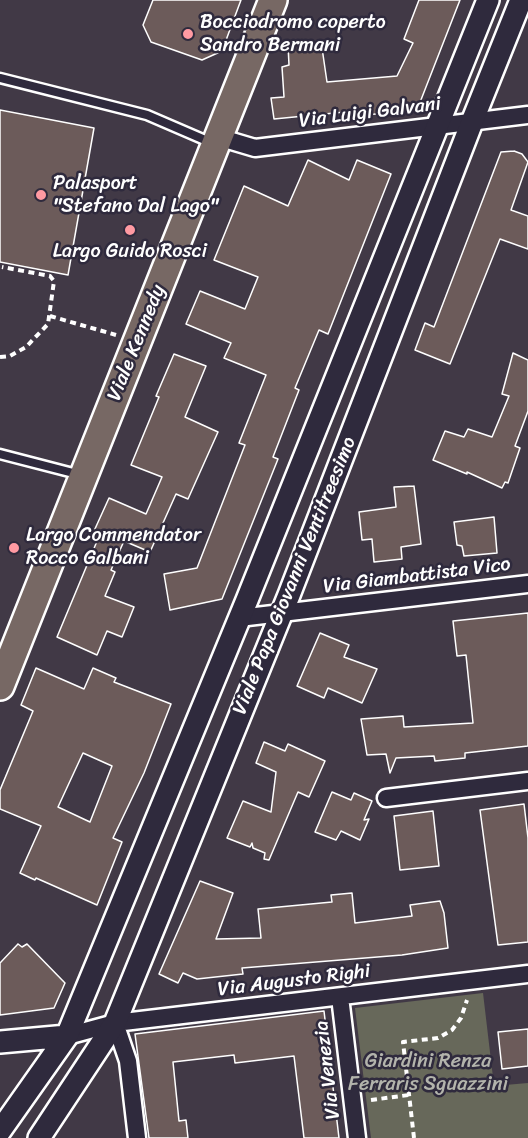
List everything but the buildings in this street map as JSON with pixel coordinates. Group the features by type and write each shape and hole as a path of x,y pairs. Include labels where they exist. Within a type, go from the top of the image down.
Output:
{"main road":[{"name":"Viale Kennedy","path":"0,686 273,0"}],"street":[{"name":"Viale Papa Giovanni Ventitreesimo","path":"0,1131 67,1036 239,618 488,0"},
{"name":"Viale Papa Giovanni Ventitreesimo","path":"39,1138 115,1023 281,614 472,122 522,0"},
{"name":"Via Luigi Galvani","path":"217,140 255,148 528,115"},
{"name":"Via Giambattista Vico","path":"239,618 528,584"},
{"path":"386,798 528,781"},
{"name":"Via Augusto Righi","path":"67,1036 115,1023 528,974"},
{"name":"Via Venezia","path":"340,996 357,1138"},
{"path":"115,1023 128,1061 137,1138"},
{"path":"0,1042 67,1036"}],"lane":[{"path":"0,78 147,115 217,140"},
{"path":"0,454 85,476"}],"path":[{"path":"0,357 10,356 26,347 43,330 50,316 53,278 2,267"},
{"path":"50,316 118,336"},
{"path":"414,1138 403,1042 438,1038 452,1030 461,1018 469,992"},
{"path":"364,1101 409,1095"}],"green space":[{"name":"Giardini Renza Ferraris Sguazzini","path":"483,993 494,1086 528,1083 528,1138 371,1138 355,1008"}],"place":[{"name":"Bocciodromo coperto Sandro Bermani","path":"188,34"},
{"name":"Palasport \"Stefano Dal Lago\"","path":"41,195"},
{"name":"Largo Guido Rosci","path":"130,230"},
{"name":"Largo Commendator Rocco Galbani","path":"14,548"}]}
